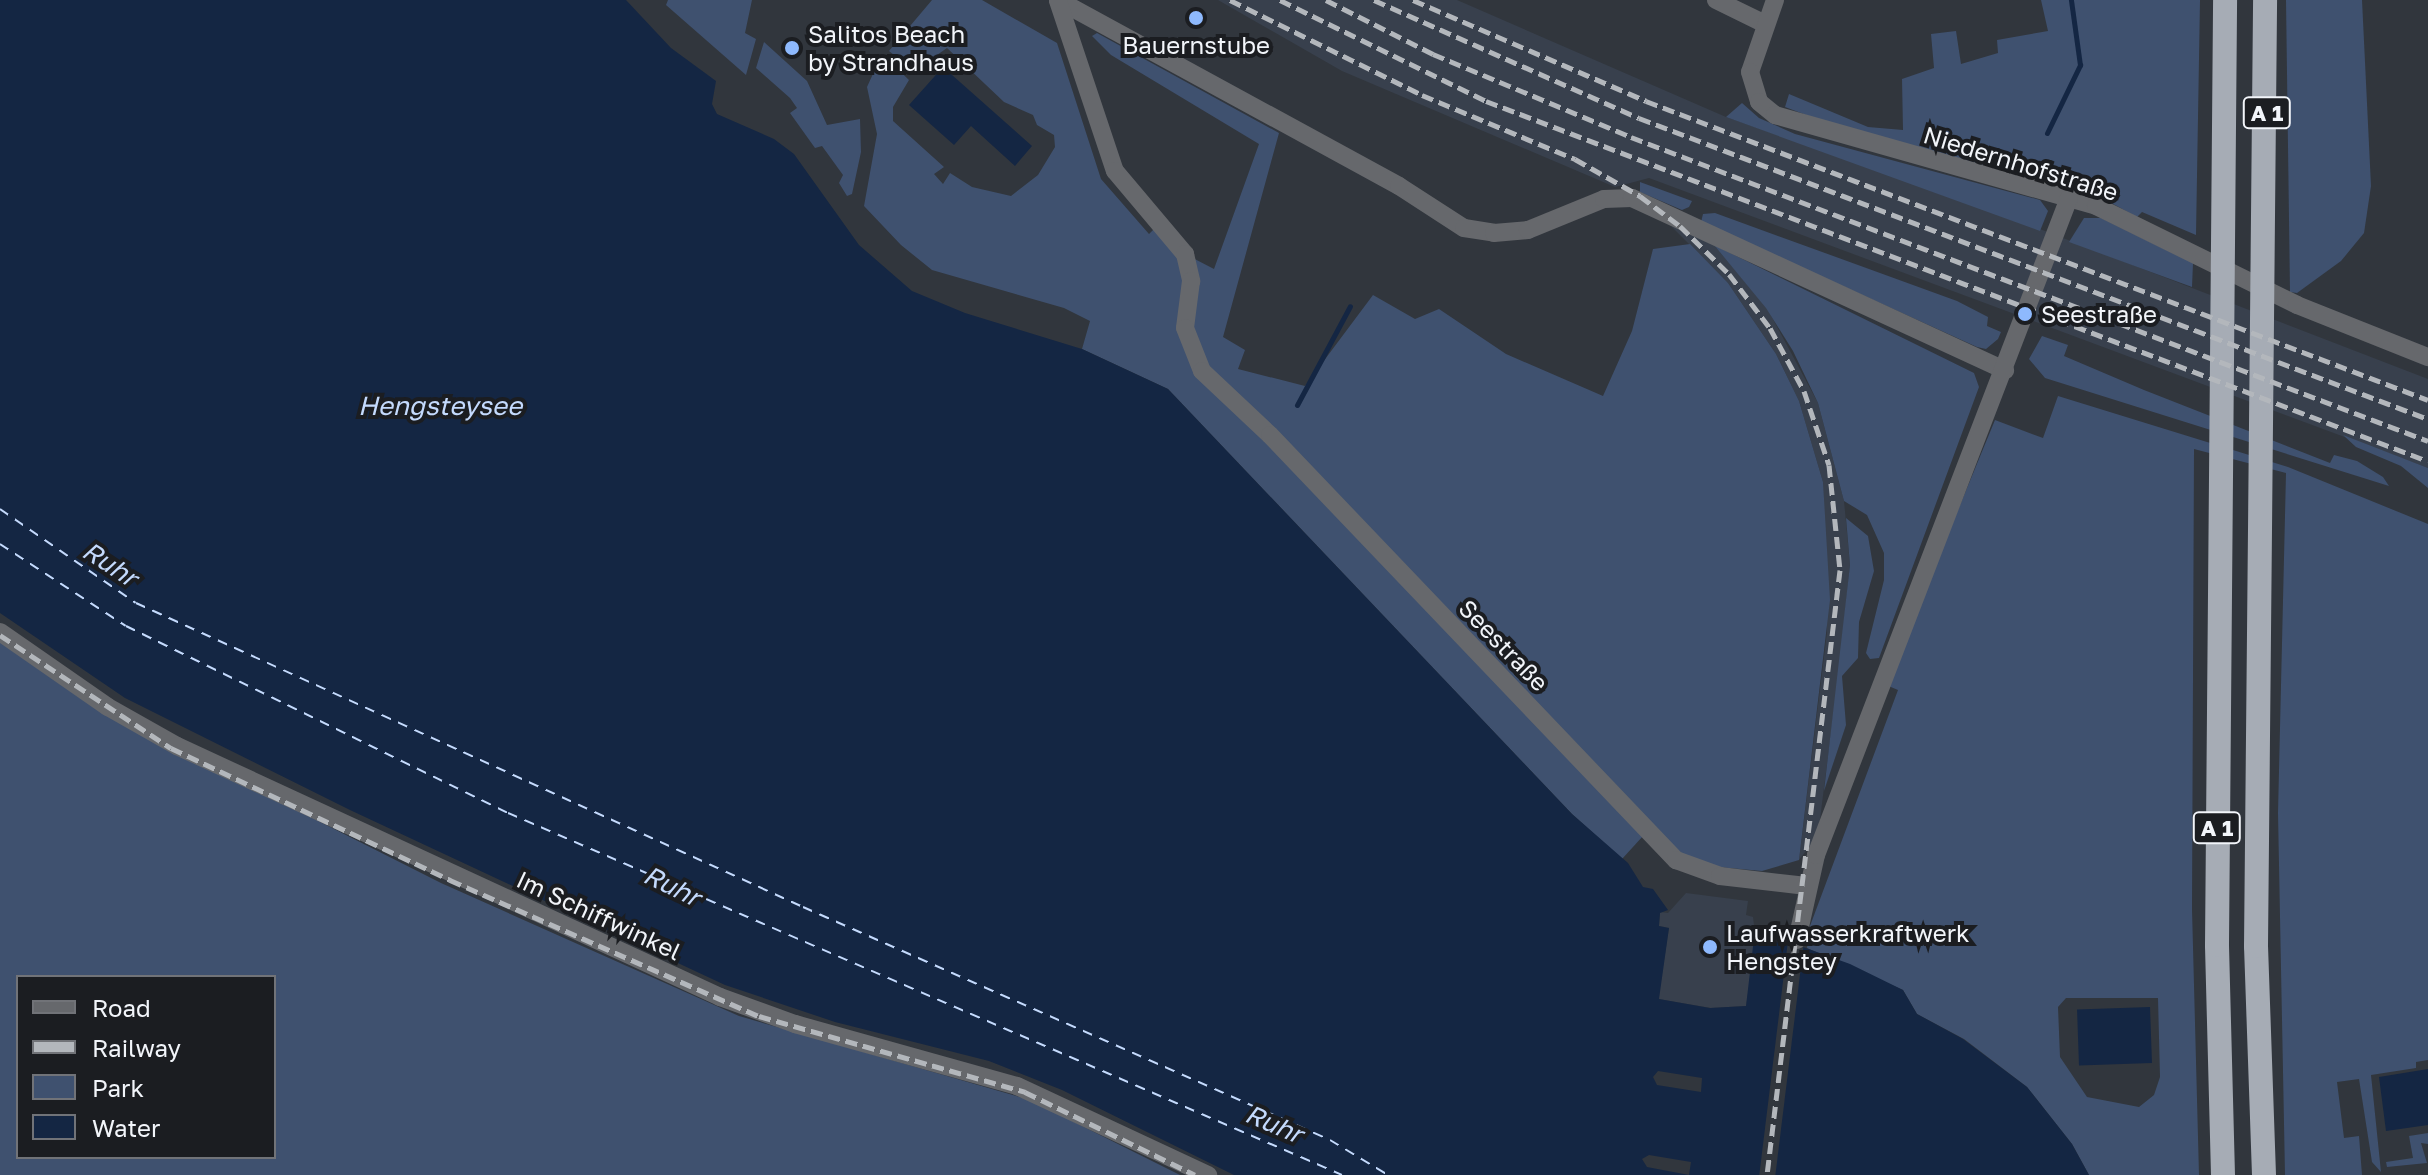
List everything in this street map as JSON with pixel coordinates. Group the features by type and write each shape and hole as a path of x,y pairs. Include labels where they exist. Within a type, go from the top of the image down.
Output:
{"highway":[{"name":"A 1","path":"2223,1175 2217,945 2225,0"},
{"name":"A 1","path":"2264,1175 2256,946 2263,499 2265,0"}],"street":[{"name":"Seestraße","path":"1058,0 1399,186 1464,228 1494,233 1528,230 1604,199 1632,198 2005,370"},
{"name":"Seestraße","path":"1058,0 1115,171 1185,254 1191,281 1185,328 1202,371 1270,435 1676,860 1720,876 1806,886"},
{"path":"1716,0 1765,24 1775,0"},
{"name":"Niedernhofstraße","path":"1765,24 1751,86 1759,102 1775,115 2069,198 2120,217 2297,305 2428,357"},
{"path":"1797,940 1806,886 2069,198"},
{"name":"Im Schiffwinkel","path":"0,632 108,707 177,746 720,997 795,1024 1017,1086 1208,1175"}],"shaded area":[{"path":"1218,0 1457,0 1726,117 1954,196 2428,379 2428,468 1649,178 1615,187 1342,71"},
{"path":"1671,226 1714,245 1767,308 1818,403 1844,501 1850,565 1839,670 1818,835 1799,860 1827,632 1823,482 1799,401 1776,354 1728,283"},
{"name":"Laufwasserkraftwerk Hengstey","path":"1686,893 1748,901 1746,915 1753,917 1756,942 1746,1006 1711,1008 1658,999 1669,928 1659,926 1660,912 1668,913"}],"green space":[{"path":"668,0 752,0 745,33 756,39 746,75 666,5"},
{"path":"932,0 982,0 1057,43 1101,179 1149,234 1159,224 1185,254 1214,269 1259,144 1111,55 1092,36 1097,33 1279,133 1223,337 1245,350 1238,369 1305,386 1373,295 1415,319 1439,309 1506,354 1603,396 1632,331 1653,249 1690,244 1728,283 1776,354 1799,401 1823,482 1830,600 1799,860 1762,871 1707,866 1643,836 1622,859 1572,814 1168,389 1082,349 1090,321 1064,308 932,270 901,245 864,206 877,134 867,87 882,54 909,80 893,107 893,121 944,167 934,174 943,184 950,173 972,187 1011,196 1038,175 1055,147 1054,135 1037,125 1033,115 1004,102 947,48 914,71 889,51"},
{"path":"2041,0 2200,0 2196,235 2142,212 2137,217 2071,181 2053,183 1846,130 1785,107 1789,94 1868,127 1903,130 1902,79 1934,68 1931,34 1956,31 1961,64 1998,53 1997,40 2048,31"},
{"path":"2286,0 2362,0 2371,186 2364,233 2341,261 2297,293 2290,292"},
{"path":"764,42 807,81 827,125 860,119 861,152 852,194 847,196 839,183 843,175 822,146 815,148 790,113 797,108 790,98 756,68"},
{"path":"1742,103 1759,118 1795,134 2040,200 2048,211 2040,231 1726,117"},
{"path":"1640,182 1692,201 1689,207 1682,210 1640,192"},
{"path":"1715,213 1957,301 1988,317 1987,326 2001,332 1998,339 1986,349 1977,347 1701,222 1703,214"},
{"path":"2084,218 2101,218 2193,263 2192,287 2069,242"},
{"path":"1714,245 1974,373 1979,387 1879,658 1870,659 1866,653 1884,580 1884,553 1867,515 1844,501 1818,403 1793,351 1766,308"},
{"path":"2042,336 2068,345 2064,356 2144,390 2330,463 2334,455 2357,461 2383,477 2389,486 2045,378 2029,359"},
{"path":"2058,396 2288,467 2428,524 2428,1060 2416,1062 2416,1068 2371,1075 2381,1172 2372,1162 2359,1079 2337,1082 2344,1138 2359,1136 2362,1175 2285,1175 2278,813 2286,473 2194,449 2192,909 2199,1175 2089,1175 2072,1144 2027,1087 1964,1039 1917,1014 1903,990 1807,948 1810,926 1898,690 1886,685 1995,420 2043,438","holes":["2066,998 2158,998 2160,1077 2154,1095 2139,1107 2087,1097 2060,1057 2058,1007"]},
{"path":"2343,435 2428,468 2428,488 2401,466 2356,447"},
{"path":"1846,518 1868,536 1874,571 1859,622 1858,658 1842,676 1846,725 1824,791 1850,565"},
{"path":"0,641 99,710 441,883 739,1016 1030,1100 1180,1175 0,1175"},
{"path":"2428,1133 2428,1144 2421,1143 2427,1163 2387,1167 2386,1162 2413,1158 2409,1136"}],"water":[{"name":"Hengsteysee","path":"0,0 626,0 671,48 716,81 712,104 717,114 774,139 794,154 859,245 912,291 965,313 1082,349 1168,389 1572,814 1628,863 1643,887 1653,889 1668,910 1660,913 1659,926 1669,928 1659,999 1710,1008 1746,1006 1754,938 1803,947 1850,964 1903,990 1917,1014 1963,1039 2027,1087 2072,1144 2089,1175 1689,1175 1234,1175 1062,1090 989,1061 835,1022 725,985 350,810 125,698 0,613","holes":["1658,1071 1702,1078 1701,1092 1657,1085 1653,1077","1649,1155 1691,1162 1689,1175 1647,1167 1642,1159"]},
{"path":"943,67 1032,146 1015,166 971,126 954,145 909,105"},
{"path":"2150,1007 2152,1063 2079,1066 2077,1010"},
{"path":"2428,1069 2428,1125 2386,1131 2379,1077"}],"pier":[{"path":"1788,941 1804,943 1775,1175 1759,1175"}],"waterway":[{"path":"2047,133 2080,65 2071,0"},
{"path":"1297,405 1350,306"}],"ferry route":[{"path":"0,509 136,603 803,907 1330,1140 1388,1175"},
{"path":"0,544 126,626 508,813 1342,1175"}],"railway":[{"path":"1230,0 1422,95 1575,159 1640,196 1680,226 1729,274 1770,328 1804,391 1829,465 1840,570 1767,1175"},
{"path":"1280,0 1486,101 2428,461"},
{"path":"1326,0 1433,54 1631,137 2428,441"},
{"path":"1374,0 1639,118 2428,419"},
{"path":"1413,0 1646,101 2428,400"},
{"path":"0,635 171,748 450,880 759,1016 1025,1092 1195,1175"}],"place":[{"name":"Bauernstube","path":"1196,18"},
{"name":"Salitos Beach by Strandhaus","path":"792,48"},
{"name":"Seestraße","path":"2025,314"},
{"name":"Laufwasserkraftwerk Hengstey","path":"1710,947"}],"water label":[{"name":"Ruhr","path":"110,564"},
{"name":"Ruhr","path":"672,886"},
{"name":"Ruhr","path":"1274,1124"}]}
